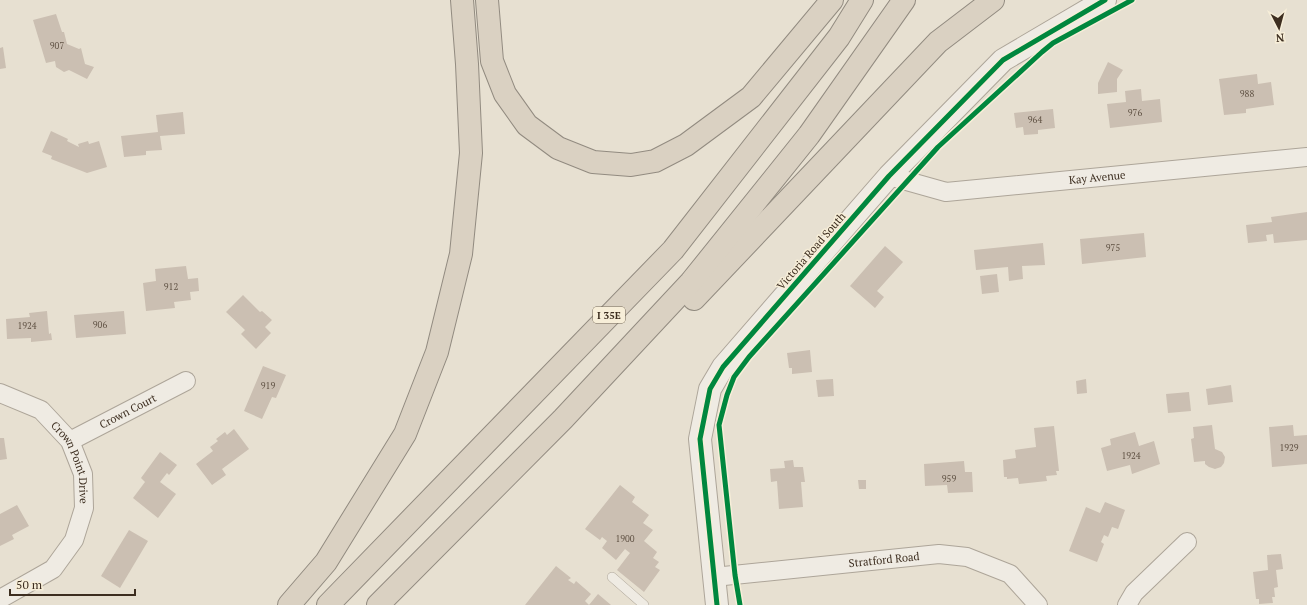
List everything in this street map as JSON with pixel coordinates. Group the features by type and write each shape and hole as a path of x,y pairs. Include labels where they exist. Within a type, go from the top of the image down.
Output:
{"highway":[{"path":"289,605 326,562 405,434 437,352 461,254 470,153 467,64 462,0"},
{"path":"487,0 492,60 505,94 527,125 558,148 593,162 631,165 654,162 686,145 751,97 832,0"},
{"name":"I 35E","path":"328,605 673,250 839,37 862,0"},
{"path":"378,605 563,419 691,282 810,135 904,0"},
{"path":"563,419 670,324 938,42 993,0"}],"street":[{"name":"Victoria Road South","path":"717,605 700,439 710,389 723,368 889,176 1003,60 1105,0"},
{"name":"Kay Avenue","path":"889,176 946,192 1307,156"},
{"name":"Crown Court","path":"70,441 186,381"},
{"name":"Crown Point Drive","path":"0,393 41,410 70,441 83,474 84,508 74,540 53,569 0,599"},
{"path":"1127,605 1134,593 1187,542"},
{"name":"Stratford Road","path":"714,577 938,554 967,556 1010,574 1038,605"}],"lane":[{"path":"612,577 644,605"}],"building":[{"path":"56,14 62,32 64,32 67,44 79,49 81,48 85,64 94,67 87,79 69,70 64,72 56,67 55,61 46,63 33,20"},
{"path":"3,47 6,68 0,69 0,48"},
{"path":"1108,62 1123,70 1117,79 1117,92 1098,94 1098,83"},
{"path":"1257,74 1258,84 1271,82 1274,105 1246,109 1246,113 1224,115 1219,79"},
{"path":"1141,89 1142,101 1160,99 1162,122 1110,128 1107,104 1126,102 1125,91"},
{"path":"1053,109 1055,128 1038,130 1038,134 1024,135 1023,127 1016,128 1014,113"},
{"path":"183,112 185,134 160,136 162,150 146,151 146,155 124,157 121,136 158,132 156,115"},
{"path":"51,131 68,139 67,141 79,147 78,144 88,141 89,144 99,141 107,167 87,173 51,159 52,156 42,152"},
{"path":"1307,212 1307,240 1274,243 1273,234 1266,235 1267,241 1248,243 1246,225 1272,222 1271,217"},
{"path":"1144,233 1146,257 1082,264 1080,239"},
{"path":"1043,243 1045,265 1022,266 1023,279 1009,281 1008,267 976,270 974,250"},
{"path":"885,246 903,262 877,291 884,297 875,308 850,286"},
{"path":"186,266 188,279 198,278 199,291 190,292 191,300 174,302 175,308 146,311 143,283 156,281 155,269"},
{"path":"997,274 999,292 982,294 980,276"},
{"path":"243,295 260,312 262,311 272,320 265,327 271,333 256,349 241,334 245,330 226,312"},
{"path":"47,311 49,334 51,333 52,340 31,342 31,338 7,339 6,319 30,317 29,313"},
{"path":"124,311 126,334 76,338 74,315"},
{"path":"810,350 812,372 792,374 792,368 789,368 787,353"},
{"path":"263,366 286,375 276,398 272,397 262,419 244,411"},
{"path":"833,379 834,396 818,397 816,380"},
{"path":"1086,379 1087,393 1077,394 1076,381"},
{"path":"1231,385 1233,402 1208,405 1206,389"},
{"path":"1189,392 1191,411 1168,413 1166,394"},
{"path":"1212,425 1215,449 1222,452 1225,457 1224,463 1221,467 1215,469 1205,464 1205,461 1194,462 1191,439 1194,438 1193,427"},
{"path":"1293,425 1294,436 1307,435 1307,464 1272,467 1269,427"},
{"path":"1054,426 1059,471 1056,471 1057,475 1046,476 1047,481 1019,484 1018,478 1007,479 1007,477 1004,477 1003,460 1016,458 1015,450 1036,447 1034,428"},
{"path":"234,429 249,449 222,469 226,475 212,485 196,464 213,451 210,447 218,441 216,439 225,432 227,435"},
{"path":"1135,432 1139,446 1154,441 1160,464 1132,474 1130,465 1107,471 1101,448 1111,445 1110,439"},
{"path":"0,438 4,438 7,459 0,460"},
{"path":"160,452 177,465 169,475 167,473 160,482 176,494 158,518 133,498 145,482 141,478"},
{"path":"793,460 794,467 803,467 805,482 801,482 803,507 779,509 777,481 771,482 770,469 785,468 784,461"},
{"path":"964,461 965,472 972,472 973,492 948,493 947,485 925,486 924,464"},
{"path":"858,480 866,480 866,489 859,489"},
{"path":"620,485 635,497 632,502 649,515 643,523 653,530 644,541 657,552 653,558 659,562 655,567 660,570 644,592 617,570 630,553 625,549 616,560 602,548 607,541 602,537 600,540 585,529"},
{"path":"1105,502 1125,510 1118,529 1112,527 1108,537 1104,535 1101,542 1104,544 1097,562 1069,551 1086,507 1100,513"},
{"path":"17,505 29,526 12,535 14,539 0,546 0,514"},
{"path":"129,530 148,541 120,588 101,576"},
{"path":"1281,554 1283,569 1276,570 1278,587 1274,588 1275,597 1272,597 1273,603 1259,604 1259,599 1256,599 1253,572 1268,570 1267,555"},
{"path":"556,566 571,578 568,580 574,584 576,581 591,594 585,601 589,605 525,605"},
{"path":"598,594 611,605 589,605"}],"cycle path":[{"path":"717,605 700,439 710,389 723,367 889,176 1003,60 1105,0"},
{"path":"740,605 735,575 719,425 727,395 734,377 749,357 938,147 1053,43 1132,0"}]}
